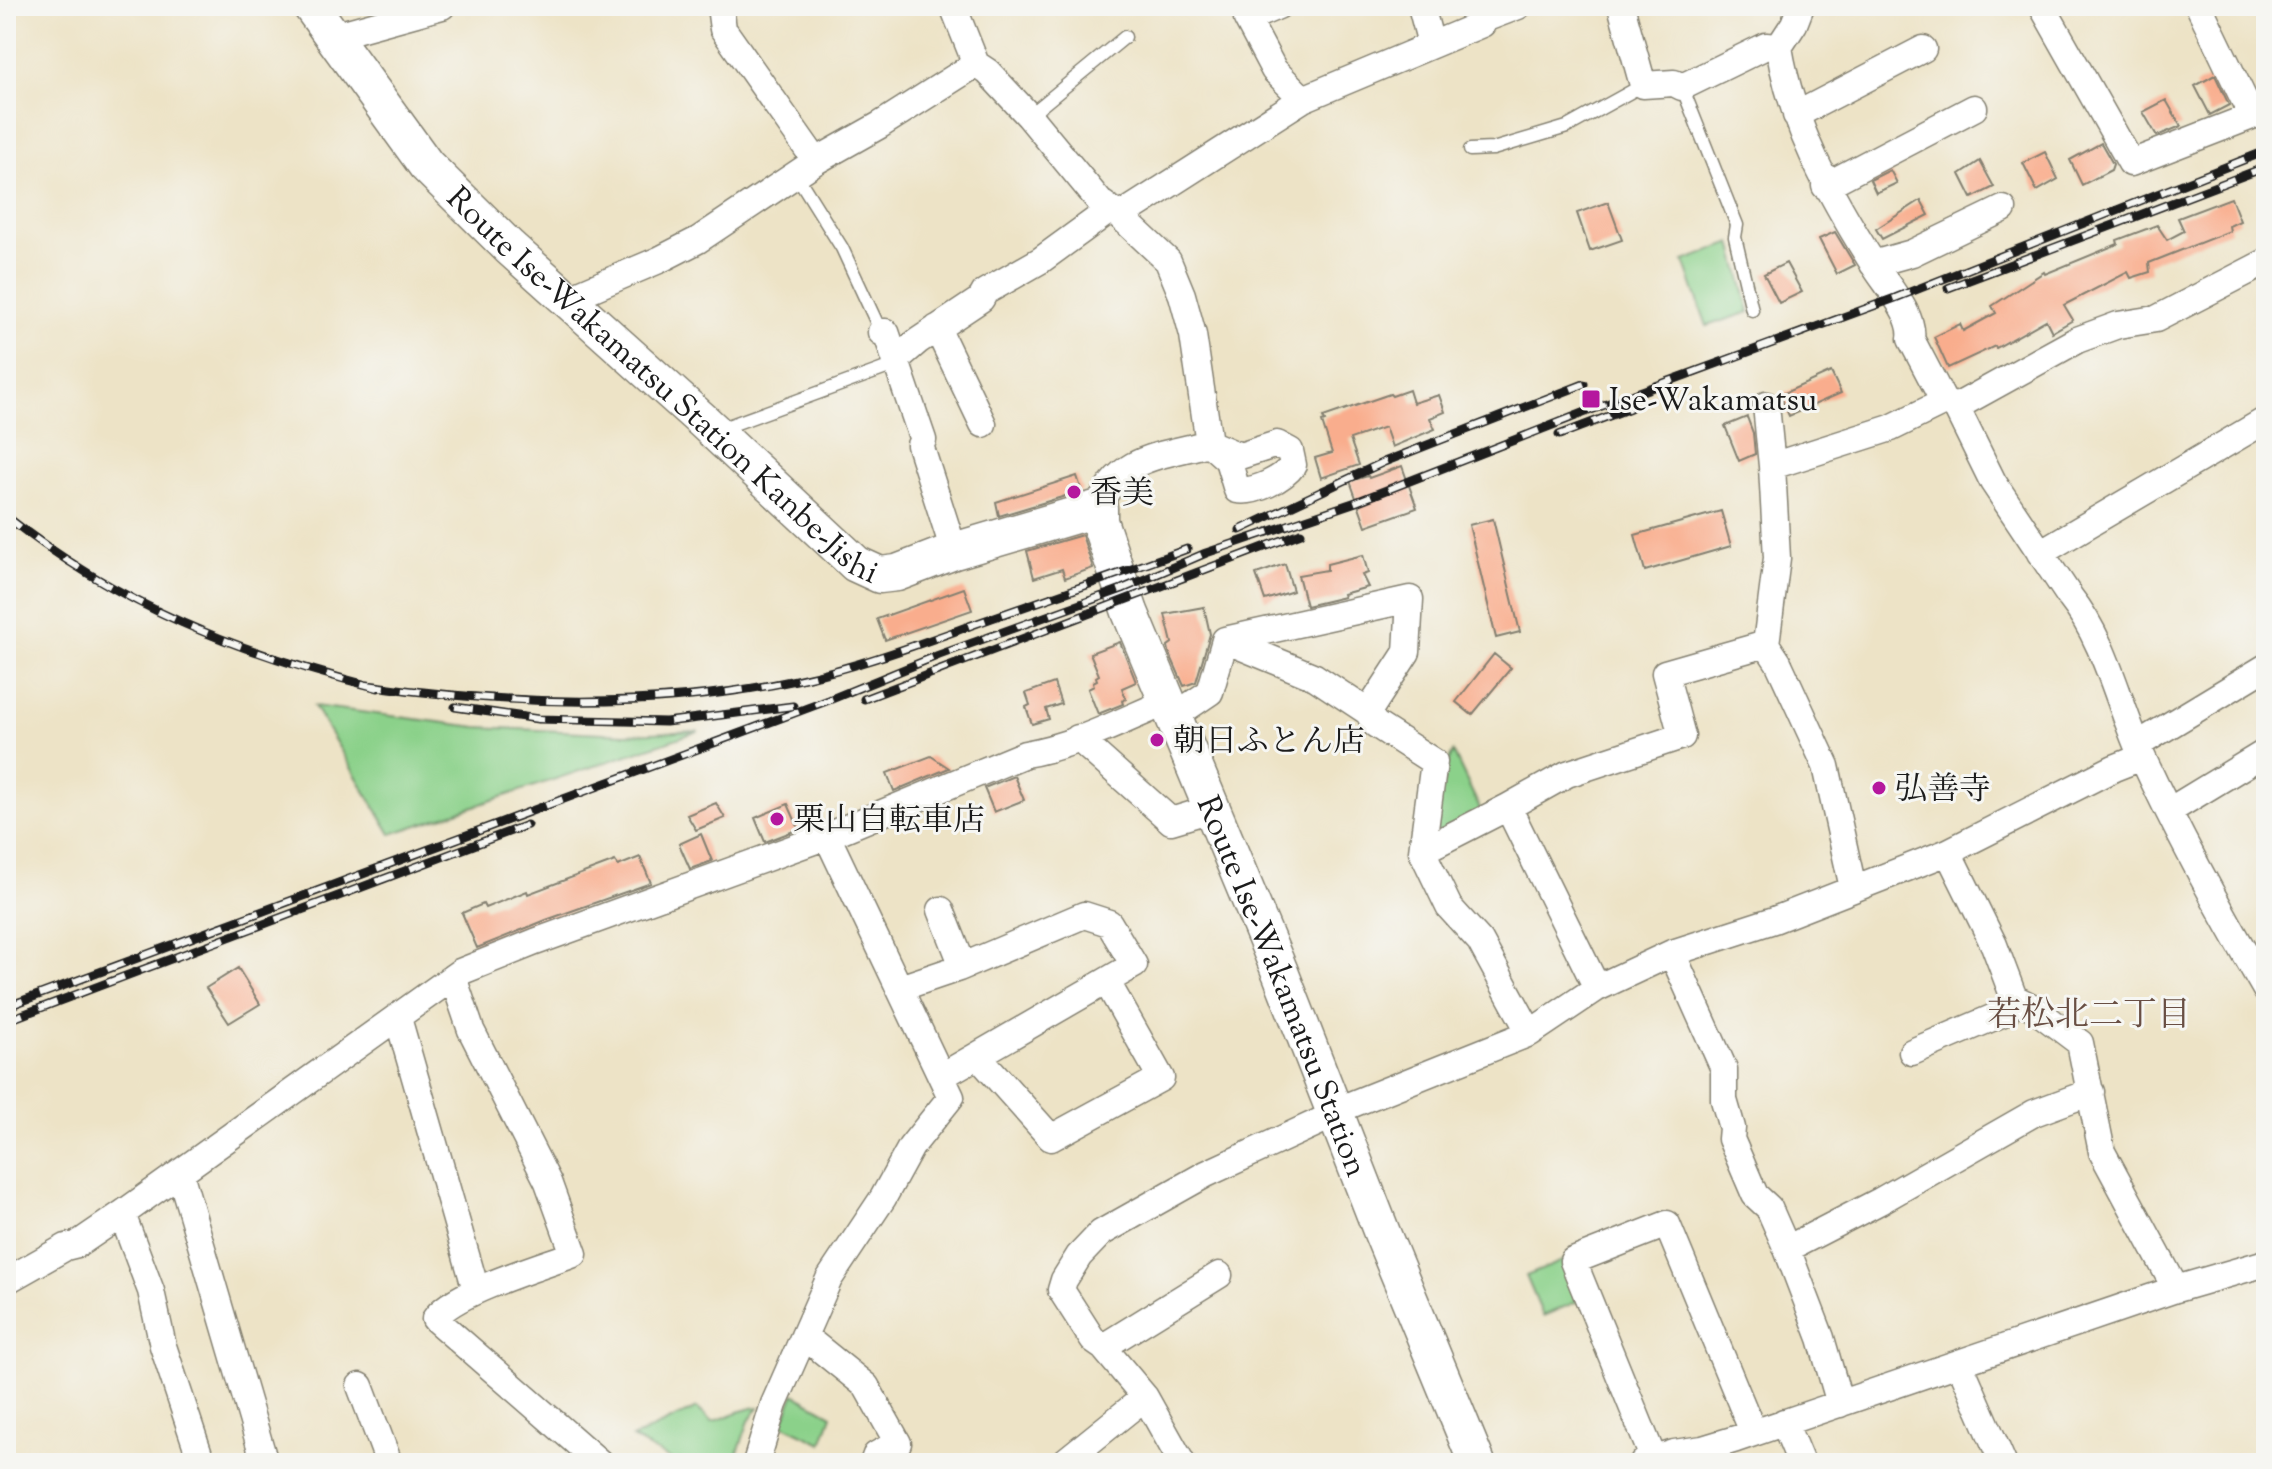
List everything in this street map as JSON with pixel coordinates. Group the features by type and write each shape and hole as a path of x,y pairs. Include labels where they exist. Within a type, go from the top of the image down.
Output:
{"main road":[{"name":"Route Ise-Wakamatsu Station Kanbe-Jishi","path":"311,6 426,165 509,247 866,571 880,575 897,573 954,551 1099,508"},
{"name":"Route Ise-Wakamatsu Station","path":"1099,508 1099,521 1111,560 1170,710 1477,1463"}],"street":[{"path":"333,36 442,6"},
{"path":"720,6 723,29 806,168"},
{"path":"953,6 976,64 988,72 1029,116 1100,202 1168,261 1182,295 1193,335 1209,443 1129,466 1114,478 1099,508"},
{"path":"1278,6 1247,19 1274,70 1303,99"},
{"path":"1421,6 1431,44"},
{"path":"897,362 937,328 981,299 985,292 1303,99 1518,6"},
{"path":"1621,6 1643,85 1674,83 1682,87 1766,46 1779,47"},
{"path":"1801,6 1779,47 1783,74 1796,115 1825,186 1913,329 1911,339 1993,482 2090,627 2140,751 2169,811 2266,990"},
{"path":"2042,6 2131,163 2252,116 2199,6"},
{"path":"1796,115 1923,49"},
{"path":"567,299 698,240 806,168 976,64"},
{"path":"1825,186 1974,108"},
{"path":"1873,264 1912,253 2003,209"},
{"path":"1772,466 1891,428 1950,404 2077,340 2118,325 2156,319 2266,262"},
{"path":"937,328 983,424"},
{"path":"881,332 886,332 897,362 954,551"},
{"path":"1766,405 1777,558 1766,644 1778,662 1826,766 1853,888"},
{"path":"2040,553 2266,420"},
{"path":"1225,640 1410,599 1407,652 1368,712"},
{"path":"6,1281 66,1247 78,1244 453,977 535,942 827,836 1025,754 1170,710 1210,692 1225,640"},
{"path":"1225,640 1315,677 1368,712 1375,724 1434,762 1422,851 1449,907 1480,941 1530,1033"},
{"path":"1422,851 1567,774 1682,736 1665,673 1766,644"},
{"path":"1182,1463 1145,1397 1103,1347 1093,1340 1061,1290 1079,1256 1101,1233 1206,1174 1336,1112 1530,1033 1597,988 1672,953 1774,920 1948,852 2114,768 2266,667"},
{"path":"1078,738 1171,821 1211,809"},
{"path":"2169,811 2266,752"},
{"path":"1508,807 1597,988"},
{"path":"756,1463 774,1404 829,1279 883,1198 911,1147 951,1097 827,836"},
{"path":"1948,852 1994,945 2014,998 2032,1007 2080,1043 2102,1152 2176,1289"},
{"path":"941,910 963,966"},
{"path":"900,988 963,966 1084,915 1109,923 1134,965 942,1076"},
{"path":"1672,953 1724,1069 1724,1100 1732,1128 1731,1139 1755,1195 1769,1208 1787,1249 1821,1338 1840,1404"},
{"path":"453,977 471,1030 548,1182 574,1254 476,1290 439,1311 435,1319 600,1463"},
{"path":"978,1056 1051,1138 1161,1078 1107,982"},
{"path":"1912,1052 2006,1012 2014,998"},
{"path":"398,1018 476,1290"},
{"path":"1787,1249 1880,1201 2034,1113 2091,1092"},
{"path":"180,1173 265,1463"},
{"path":"122,1214 151,1291 163,1346 202,1463"},
{"path":"1753,1432 1667,1224 1573,1261 1648,1462 1674,1453 1703,1449 2176,1289 2266,1263"},
{"path":"1103,1347 1219,1275"},
{"path":"804,1336 866,1386 898,1443 876,1455 873,1463"},
{"path":"1960,1364 2003,1463"},
{"path":"360,1386 389,1463"},
{"path":"1063,1463 1145,1397"},
{"path":"1784,1422 1801,1463"}],"lane":[{"path":"1029,116 1125,37"},
{"path":"1470,150 1493,149 1567,127 1643,85"},
{"path":"1682,87 1737,225 1735,237 1752,310"},
{"path":"806,168 881,332"},
{"path":"713,431 897,362"}],"green space":[{"path":"1732,243 1750,312 1707,326 1684,261"},
{"path":"314,706 477,727 625,734 699,731 391,834"},
{"path":"1453,752 1482,813 1439,834 1431,826 1438,784"},
{"path":"1565,1260 1581,1300 1543,1316 1526,1276"},
{"path":"794,1394 832,1415 822,1443 782,1424"},
{"path":"759,1407 749,1421 734,1463 677,1463 632,1438 697,1408 712,1422"}],"building":[{"path":"2215,75 2229,105 2210,115 2195,86"},
{"path":"2166,100 2181,126 2157,136 2143,112"},
{"path":"2101,143 2113,164 2111,170 2082,185 2070,160"},
{"path":"2045,152 2058,179 2037,191 2023,163"},
{"path":"1980,161 1994,187 1972,198 1960,174"},
{"path":"1890,170 1897,183 1876,193 1870,180"},
{"path":"2231,198 2240,221 2229,226 2230,231 2149,263 2150,272 2131,278 2128,272 2064,305 2073,320 2052,332 2046,320 1996,348 1948,368 1934,337 1960,324 1963,331 1996,313 1992,306 2044,272 2118,244 2117,240 2157,225 2167,240 2184,231 2178,218"},
{"path":"1921,200 1929,215 1882,239 1876,229"},
{"path":"1608,202 1622,240 1590,251 1577,213"},
{"path":"1835,232 1855,265 1837,274 1819,239"},
{"path":"1786,263 1802,292 1779,303 1764,274"},
{"path":"1831,372 1841,393 1789,416 1780,395"},
{"path":"1409,390 1413,403 1439,395 1445,412 1430,418 1435,429 1392,447 1385,427 1350,439 1359,465 1321,478 1315,458 1332,453 1323,417"},
{"path":"1747,417 1753,433 1755,454 1739,461 1725,426"},
{"path":"1402,466 1417,508 1366,526 1350,481"},
{"path":"1077,476 1082,491 999,516 996,502"},
{"path":"1721,511 1731,546 1645,571 1635,535"},
{"path":"1493,519 1520,632 1496,638 1469,525"},
{"path":"1082,535 1093,568 1065,578 1062,569 1034,578 1027,551"},
{"path":"1363,555 1368,573 1362,575 1368,587 1343,594 1344,597 1306,606 1298,575 1327,570 1327,564"},
{"path":"1285,564 1293,591 1265,600 1256,574"},
{"path":"964,588 972,610 885,640 877,619"},
{"path":"1204,607 1210,634 1196,682 1184,686 1169,652 1168,646 1172,643 1165,614"},
{"path":"1120,642 1136,682 1122,688 1126,699 1122,701 1123,704 1098,714 1088,689 1094,686 1093,682 1099,675 1090,653"},
{"path":"1494,654 1511,668 1472,715 1456,702"},
{"path":"1054,683 1061,704 1046,709 1049,719 1032,724 1026,707 1030,705 1026,693"},
{"path":"931,756 949,768 894,791 887,773"},
{"path":"1014,776 1024,800 994,812 984,788"},
{"path":"716,803 725,818 696,830 687,815"},
{"path":"788,804 799,829 765,842 755,818"},
{"path":"701,834 712,861 690,869 679,844"},
{"path":"640,857 651,883 477,948 462,913 483,904 485,908 527,891 528,894 615,861 618,866"},
{"path":"238,968 260,1004 229,1023 206,988"}],"railway":[{"path":"6,1007 829,700 939,655 1122,589 1206,553 1356,502 1596,408 1895,298 2266,151"},
{"path":"1948,288 2266,167"},
{"path":"1240,530 1384,462 1584,384"},
{"path":"1559,435 1630,408"},
{"path":"6,516 92,576 182,623 277,659 378,688"},
{"path":"864,699 1301,533"},
{"path":"367,685 474,697 582,701 636,700 743,690 819,675 864,662 1187,549"},
{"path":"455,707 538,719 666,722 793,706"},
{"path":"6,1021 527,825"}],"place":[{"name":"Ise-Wakamatsu","path":"1591,399"},
{"name":"香美","path":"1074,492"},
{"name":"朝日ふとん店","path":"1157,740"},
{"name":"弘善寺","path":"1879,788"},
{"name":"栗山自転車店","path":"777,819"}],"district":[{"name":"若松北二丁目","path":"2089,1013"}]}
